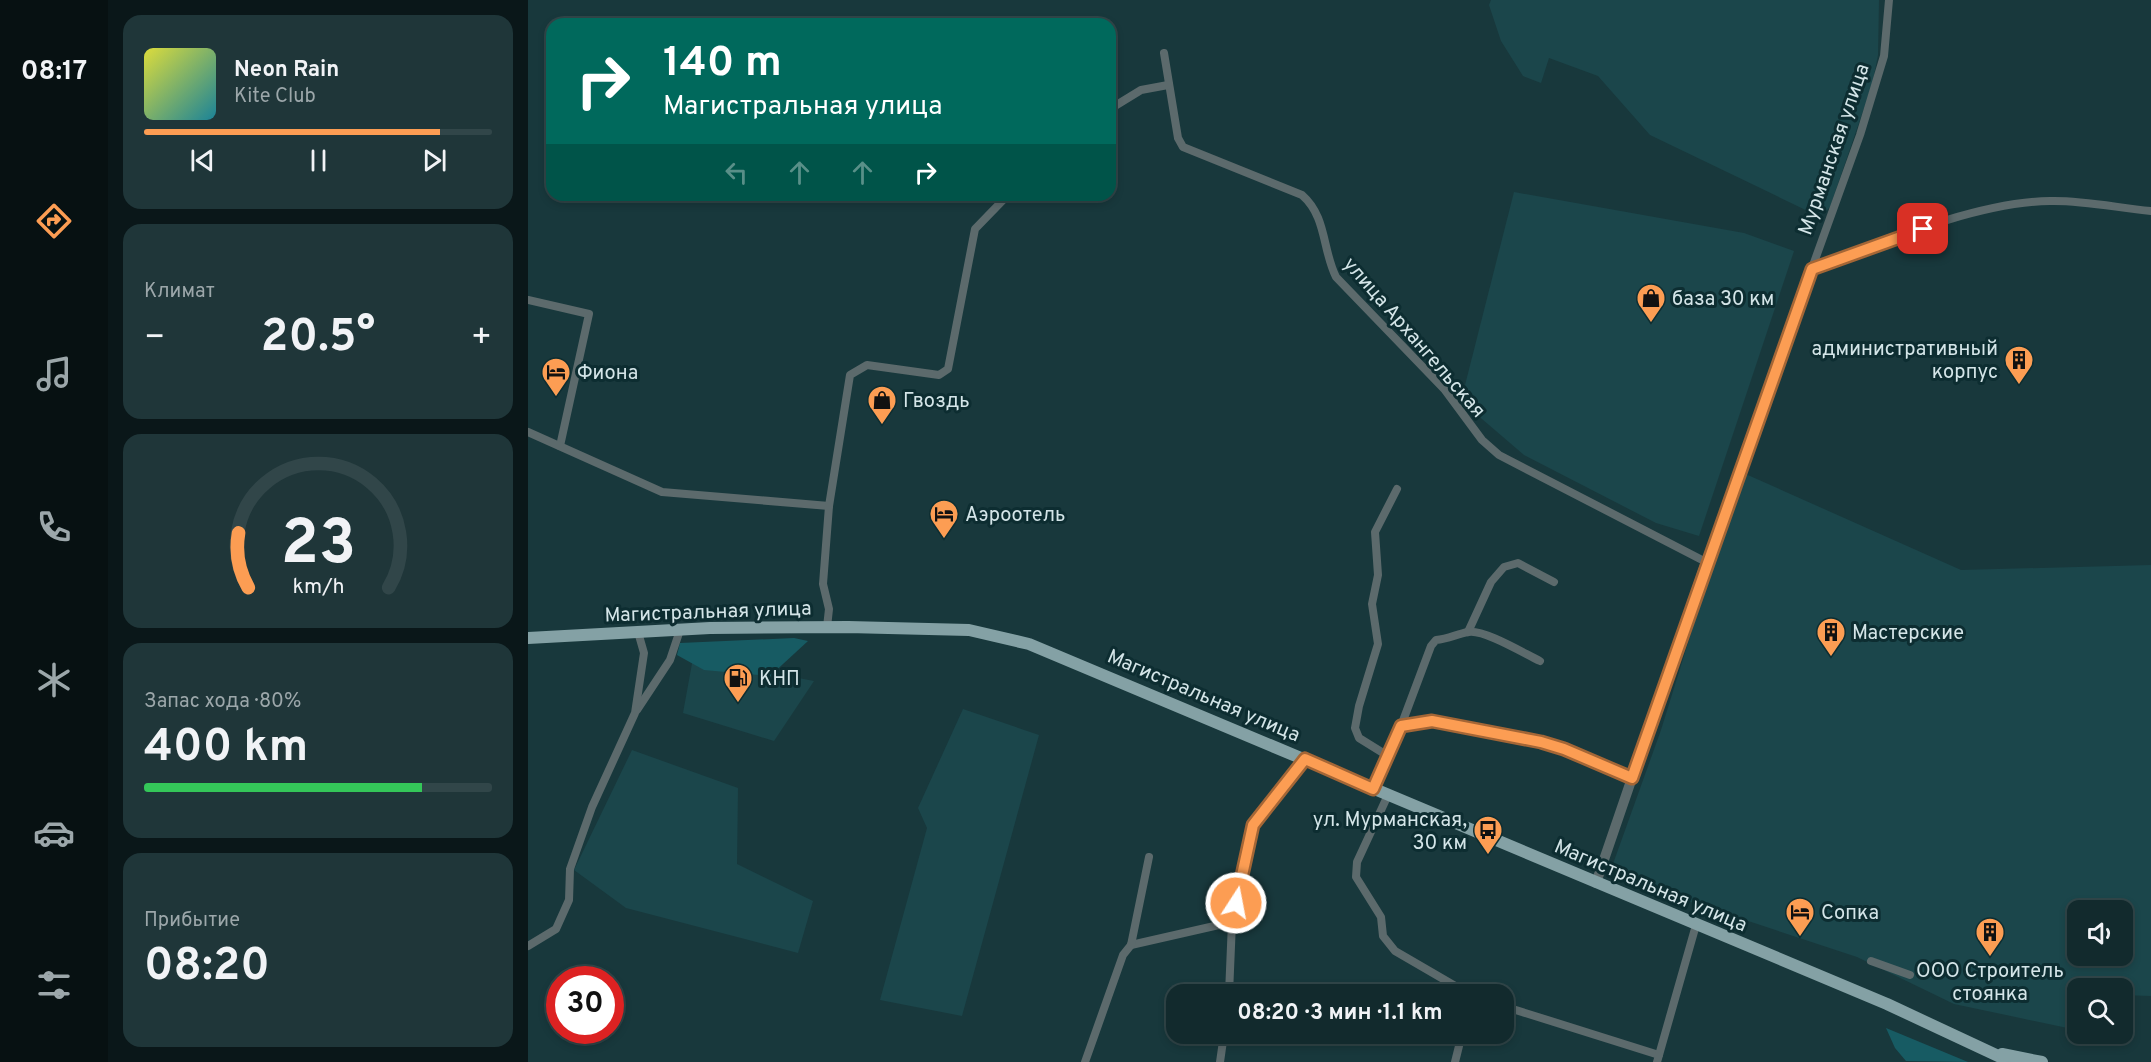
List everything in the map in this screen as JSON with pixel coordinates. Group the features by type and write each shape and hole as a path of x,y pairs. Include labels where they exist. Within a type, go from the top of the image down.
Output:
{"main road":[{"name":"Магистральная улица","path":"528,638 680,630 827,627 969,630 1018,640 1064,657 1887,1004 1992,1051 2011,1062"},
{"name":"Магистральная улица","path":"1992,1051 2042,1062"}],"street":[{"name":"Мурманская улица","path":"1596,883 1707,562 1860,135 1884,56 1889,0"},
{"name":"улица Архангельская","path":"1164,53 1178,138 1183,147 1302,195 1312,204 1320,218 1329,265 1336,277 1445,390 1482,440 1515,466 1707,562"},
{"path":"1116,105 1141,90 1168,84"},
{"path":"827,627 829,609 822,584 830,506 850,375 867,365 939,375 948,369 975,229 1002,201"},
{"path":"1812,269 1902,234 2004,206 2050,201 2151,211"},
{"path":"528,300 589,314 560,446"},
{"path":"528,432 662,492 830,506"},
{"path":"1388,756 1359,738 1355,728 1359,706 1378,644 1372,604 1378,575 1375,532 1397,489"},
{"path":"1468,632 1491,582 1504,567 1518,563 1554,582"},
{"path":"528,946 556,929 569,900 570,869 592,807 635,713 670,660 680,630"},
{"path":"635,713 644,653 638,632"},
{"path":"1373,789 1401,726 1431,646 1436,640 1449,639 1468,632 1493,638 1540,661"},
{"path":"1401,726 1432,721 1541,742 1564,749 1632,778"},
{"path":"1229,984 1232,922 1253,825 1305,759"},
{"path":"1388,795 1357,862 1356,877 1381,917 1383,936 1395,951 1452,984"},
{"path":"1085,1062 1123,955 1131,945 1149,857"},
{"path":"1131,945 1232,922"},
{"path":"1514,1010 1658,1058 1696,925"},
{"path":"1871,961 1910,975"},
{"path":"1220,1062 1223,1044"},
{"path":"1455,1062 1460,1044"}],"shaded area":[{"path":"1491,0 1879,0 1878,55 1872,85 1830,207 1824,213 1814,214 1650,135 1598,76 1549,58 1541,83 1523,76 1501,41 1489,5"},
{"name":"база 30 км","path":"1514,192 1744,233 1794,251 1699,536 1656,523 1524,455 1461,401"},
{"path":"1741,472 1961,570 2151,565 2151,996 2133,995 2133,978 2067,978 2067,1028 1954,1004 1857,957 1609,875 1661,730"},
{"path":"794,638 808,641 770,676 704,670 677,655 680,643"},
{"path":"693,658 814,681 774,741 683,713"},
{"path":"963,709 1039,735 962,1016 880,1000 927,828 918,808"},
{"path":"632,750 738,788 737,864 813,901 798,953 626,908 574,870"},
{"path":"1886,1028 1968,1062 1906,1061 1895,1048"}],"place":[{"name":"база 30 км","path":"1651,324"},
{"name":"административный корпус","path":"2019,386"},
{"name":"Фиона","path":"556,398"},
{"name":"Гвоздь","path":"882,426"},
{"name":"Аэроотель","path":"944,540"},
{"name":"Мастерские","path":"1831,658"},
{"name":"КНП","path":"738,704"},
{"name":"ул. Мурманская, 30 км","path":"1488,856"},
{"name":"Сопка","path":"1800,938"},
{"name":"ООО Строитель стоянка","path":"1990,958"}],"route":[{"path":"1236,903 1253,825 1305,759 1373,789 1401,726 1432,721 1541,742 1564,749 1632,778 1812,269 1902,234 1923,229"}]}
